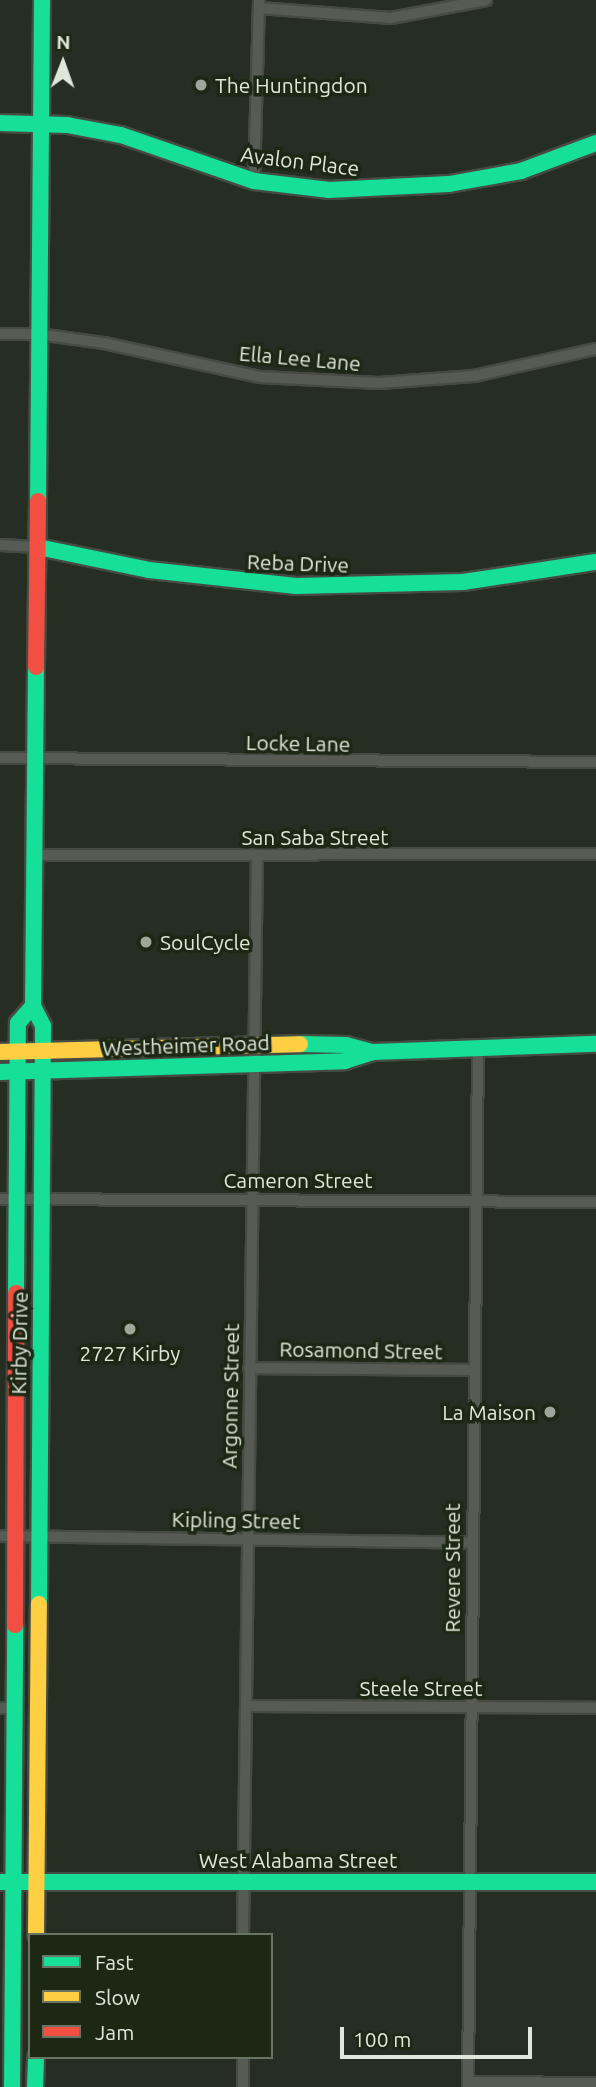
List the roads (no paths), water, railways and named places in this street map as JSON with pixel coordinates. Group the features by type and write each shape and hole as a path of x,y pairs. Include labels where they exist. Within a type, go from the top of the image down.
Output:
{"main road":[{"name":"Kirby Drive","path":"36,1933 43,1026 33,1006 42,0"},
{"name":"Avalon Place","path":"0,123 40,122 121,135 254,181 329,190 449,184 521,171 596,143"},
{"name":"Reba Drive","path":"38,547 149,570 296,586 463,582 596,562"},
{"name":"Kirby Drive","path":"12,2082 7,1882 7,1708 18,1023 33,1006"},
{"name":"Westheimer Road","path":"0,1052 253,1043 346,1045 373,1052 596,1045"},
{"name":"Westheimer Road","path":"0,1072 345,1061 373,1052"},
{"path":"7,1708 37,1743"},
{"name":"West Alabama Street","path":"7,1882 596,1882"},
{"path":"12,2082 36,2082 36,2059"}],"street":[{"path":"254,181 259,4 391,18 485,0"},
{"name":"Ella Lee Lane","path":"0,334 38,334 260,377 366,383 474,376 596,349"},
{"name":"Reba Drive","path":"0,545 38,547"},
{"name":"Locke Lane","path":"0,758 358,763 596,762"},
{"name":"San Saba Street","path":"35,855 257,858 596,854"},
{"name":"Argonne Street","path":"243,1933 257,858"},
{"name":"Revere Street","path":"468,2085 478,1050"},
{"name":"Cameron Street","path":"0,1199 596,1202"},
{"name":"Rosamond Street","path":"249,1368 473,1370"},
{"name":"Kipling Street","path":"8,1536 472,1543"},
{"name":"Steele Street","path":"246,1706 596,1709"},
{"path":"243,2059 243,2087"},
{"path":"468,2085 596,2084"}],"place":[{"name":"The Huntingdon","path":"201,85"},
{"name":"SoulCycle","path":"146,942"},
{"name":"2727 Kirby","path":"130,1329"},
{"name":"La Maison","path":"550,1412"}]}
